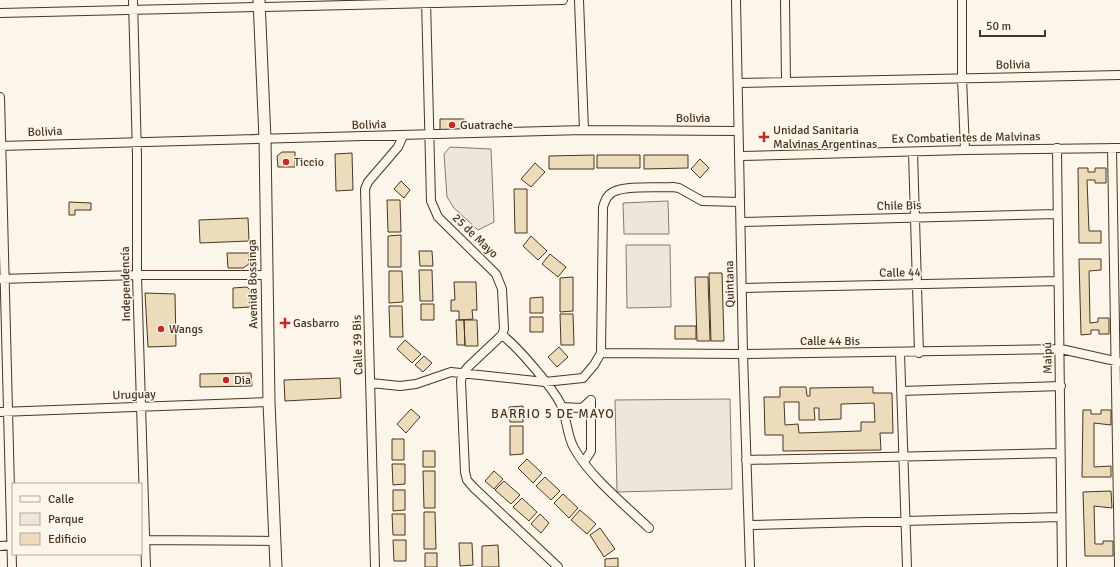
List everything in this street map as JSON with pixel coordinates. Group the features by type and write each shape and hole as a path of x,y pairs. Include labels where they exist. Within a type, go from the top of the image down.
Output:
{"main road":[{"name":"Avenida Bossinga","path":"259,3 265,139 269,402 276,567"}],"street":[{"name":"Independencía","path":"132,0 136,141 140,407 146,567"},
{"path":"0,14 133,10 259,3 563,0"},
{"path":"579,0 584,130"},
{"name":"Quintana","path":"736,0 739,83 738,131 740,156 743,288 743,354 746,460 750,525 750,567"},
{"path":"785,0 786,82"},
{"path":"962,0 962,78 965,150"},
{"name":"25 de Mayo","path":"426,2 431,201 438,217 496,274 500,282 504,329 502,335"},
{"name":"Bolivia","path":"739,83 1120,75"},
{"path":"0,96 4,412 12,567"},
{"name":"Bolivia","path":"1,146 136,141 403,136 584,130 738,131"},
{"name":"Calle 39 Bis","path":"375,567 365,189 368,182 398,147 403,136"},
{"name":"Ex Combatientes de Malvinas","path":"740,156 1057,148 1116,148"},
{"name":"Maipú","path":"1057,148 1058,281 1061,349 1060,453 1062,567"},
{"path":"1116,148 1119,567"},
{"path":"913,152 919,353"},
{"path":"371,383 400,386 416,384 447,373 463,373 544,382 583,378 594,365 600,353 603,207 605,200 609,195 620,189 679,188 702,201 740,202"},
{"name":"Chile Bis","path":"741,222 1057,214"},
{"path":"2,279 266,275"},
{"name":"Calle 44","path":"743,288 1058,281"},
{"path":"558,567 473,487 467,480 465,472 461,381 463,373 502,335 512,342 523,354 555,395 562,407 574,448 584,462 602,482 649,528"},
{"name":"Calle 44 Bis","path":"600,353 919,353 1061,349 1118,361"},
{"path":"900,353 907,567"},
{"path":"901,391 1061,386"},
{"path":"562,407 582,408 591,400 591,451 584,462"},
{"name":"Uruguay","path":"4,412 269,402"},
{"path":"746,460 904,458 1060,453"},
{"path":"750,525 1061,517"},
{"path":"144,540 276,541"},
{"path":"0,546 12,545"}],"green space":[{"path":"450,147 491,149 494,222 478,230 454,208 447,197 444,154"},
{"path":"668,201 669,234 624,234 623,203"},
{"path":"626,245 670,245 671,307 627,308"},
{"path":"730,399 732,489 617,492 615,400"}],"building":[{"name":"Guatrache","path":"440,119 464,119 464,131 440,131"},
{"name":"Ticcio","path":"282,152 295,152 295,167 278,167 277,156"},
{"path":"352,153 353,190 336,191 335,154"},
{"path":"594,155 594,169 549,169 549,156"},
{"path":"597,155 640,155 640,168 597,168"},
{"path":"644,155 688,155 688,168 644,169"},
{"path":"700,159 709,168 700,178 691,169"},
{"path":"535,163 545,172 531,187 521,179"},
{"path":"1078,168 1088,168 1088,172 1095,172 1095,168 1106,168 1106,183 1095,183 1095,180 1087,180 1089,231 1101,231 1101,243 1079,243"},
{"path":"401,181 410,190 404,198 394,189"},
{"path":"514,189 527,189 527,233 515,233"},
{"path":"387,200 400,200 401,232 388,232"},
{"path":"69,202 91,203 91,210 75,210 75,215 69,215"},
{"path":"248,218 249,241 200,243 199,220"},
{"path":"401,235 401,267 388,267 388,236"},
{"path":"531,236 547,251 538,260 523,246"},
{"path":"419,251 432,251 433,266 420,266"},
{"path":"227,253 249,253 249,264 243,268 228,268"},
{"path":"550,254 566,267 558,277 542,264"},
{"path":"1079,259 1101,259 1101,270 1089,271 1090,323 1098,322 1098,318 1109,318 1109,334 1099,334 1099,330 1091,330 1091,334 1081,335"},
{"path":"419,270 432,270 433,301 420,301"},
{"path":"389,271 402,271 403,302 389,303"},
{"path":"709,273 722,273 724,341 711,341"},
{"path":"573,277 573,311 560,312 560,278"},
{"path":"695,277 708,277 710,341 697,341"},
{"path":"454,282 476,282 477,310 472,310 473,319 459,320 459,311 451,311 451,300 455,300"},
{"path":"247,287 250,290 250,307 233,308 233,288"},
{"name":"Wangs","path":"145,293 175,294 176,346 148,347"},
{"path":"543,297 543,313 530,313 530,298"},
{"path":"421,304 434,304 434,320 421,320"},
{"path":"389,306 402,306 403,337 390,337"},
{"path":"560,314 573,314 574,345 561,345"},
{"path":"530,317 543,317 543,332 530,332"},
{"path":"456,320 464,320 465,345 457,345"},
{"path":"464,320 477,320 478,346 465,346"},
{"path":"675,326 696,326 696,339 675,339"},
{"path":"405,340 421,354 412,363 397,349"},
{"path":"559,347 568,357 557,367 548,357"},
{"path":"424,356 432,363 423,372 415,365"},
{"name":"Dia","path":"251,373 252,386 200,387 200,374"},
{"path":"340,378 341,398 285,401 284,380"},
{"path":"780,387 806,387 807,396 810,396 810,388 873,387 873,393 892,393 893,433 880,433 881,450 783,451 783,435 765,435 764,397 780,397","holes":["784,402 799,402 799,420 815,420 814,408 819,408 819,420 841,419 841,404 874,403 875,422 861,422 861,431 799,433 798,424 785,425"]},
{"path":"523,406 523,422 510,422 509,407"},
{"path":"411,409 420,417 406,433 397,424"},
{"path":"1083,410 1091,410 1091,414 1101,414 1101,410 1111,410 1111,425 1094,423 1094,467 1111,466 1111,477 1082,477"},
{"path":"510,426 523,426 523,454 510,455"},
{"path":"392,439 404,439 404,460 392,460"},
{"path":"423,451 435,451 435,467 423,467"},
{"path":"527,459 542,473 533,483 518,468"},
{"path":"392,464 405,464 405,484 393,485"},
{"path":"423,471 435,471 435,508 424,508"},
{"path":"494,471 503,479 494,489 485,481"},
{"path":"545,477 560,491 551,500 536,486"},
{"path":"504,481 520,495 511,504 495,490"},
{"path":"393,490 405,490 405,510 393,511"},
{"path":"1111,491 1112,508 1094,506 1095,544 1103,544 1103,541 1113,541 1113,556 1085,556 1083,492"},
{"path":"563,494 578,508 569,518 554,503"},
{"path":"522,498 537,512 529,521 513,507"},
{"path":"580,510 596,524 587,534 571,520"},
{"path":"424,512 435,512 436,549 424,549"},
{"path":"392,514 405,514 405,535 393,535"},
{"path":"540,514 549,523 541,533 531,524"},
{"path":"600,528 615,549 604,557 590,535"},
{"path":"393,540 406,540 406,561 394,561"},
{"path":"459,543 472,543 473,565 460,566"},
{"path":"498,545 499,567 482,567 482,546"},
{"path":"425,553 437,553 437,567 425,567"},
{"path":"618,558 618,567 605,567 605,559"}],"place":[{"name":"Guatrache","path":"452,125"},
{"name":"Unidad Sanitaria Malvinas Argentinas","path":"764,137"},
{"name":"Ticcio","path":"286,162"},
{"name":"Gasbarro","path":"285,323"},
{"name":"Wangs","path":"161,329"},
{"name":"Dia","path":"226,380"}],"district":[{"name":"BARRIO 5 DE MAYO","path":"553,414"}]}
